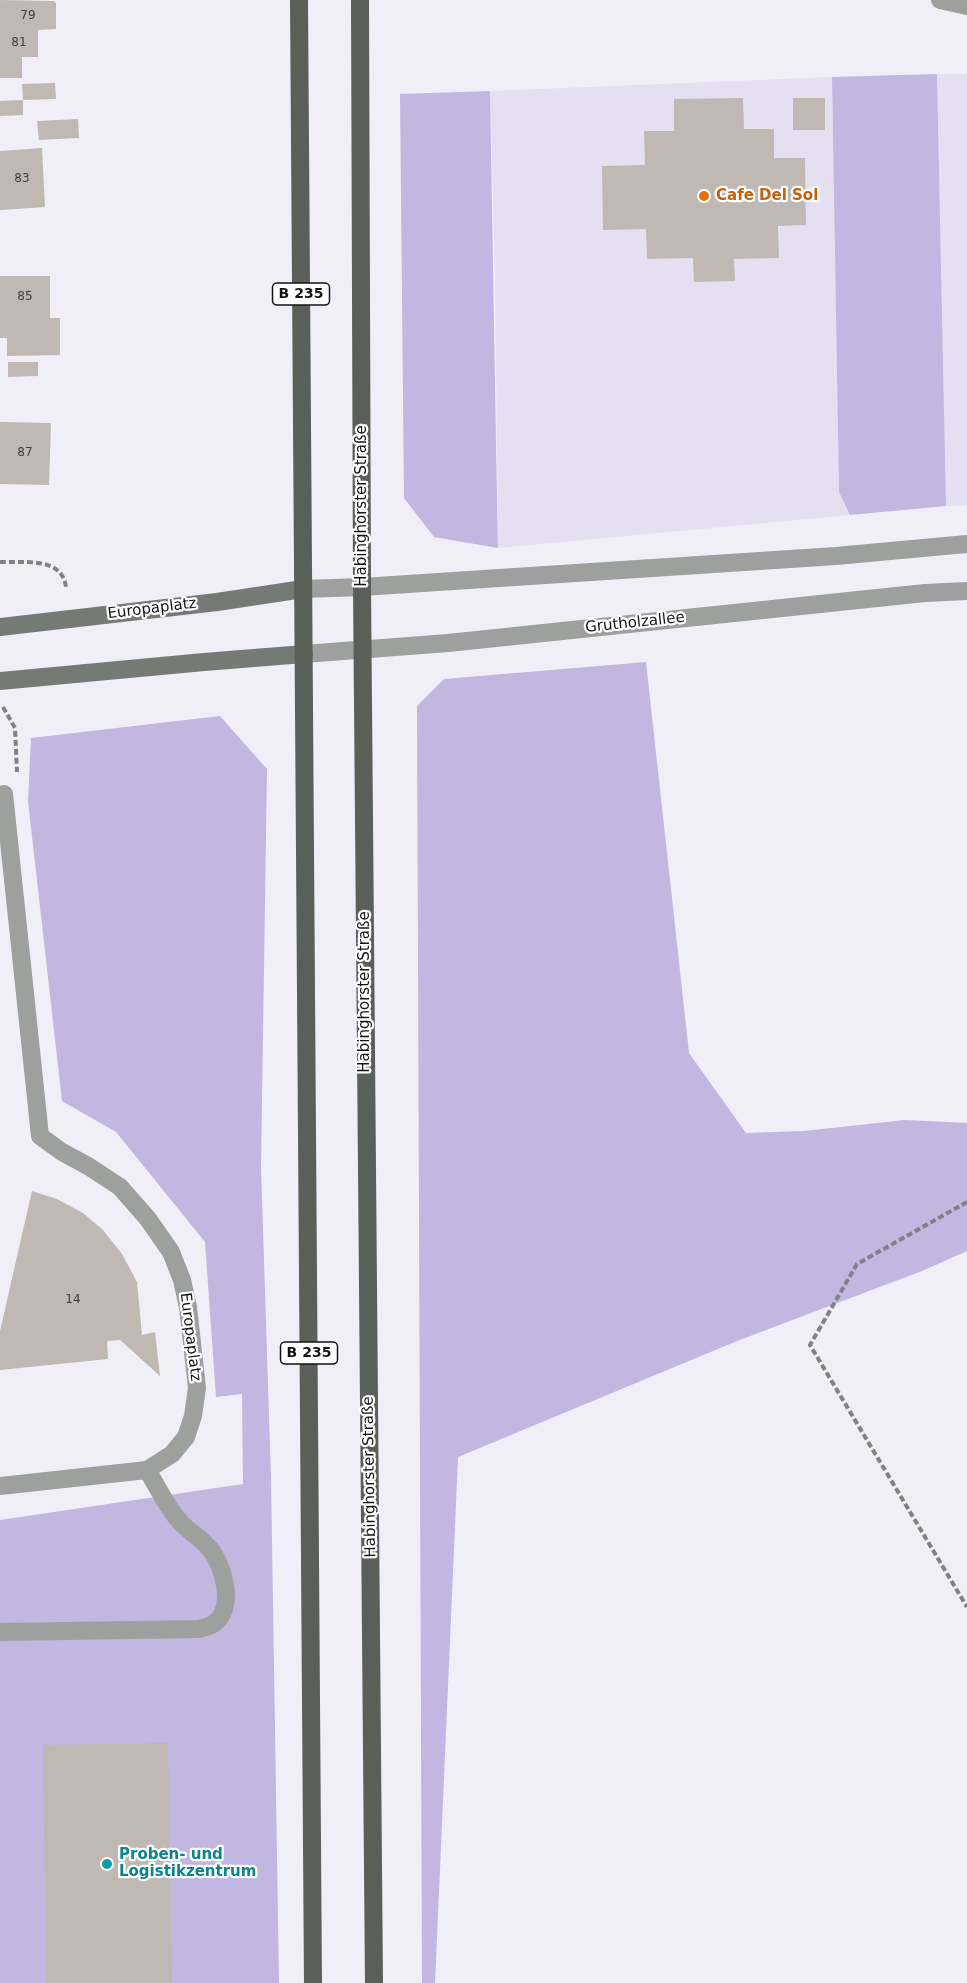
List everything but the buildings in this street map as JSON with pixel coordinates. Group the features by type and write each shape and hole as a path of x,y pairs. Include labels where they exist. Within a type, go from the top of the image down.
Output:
{"main road":[{"name":"B 235","path":"299,0 313,1983"},
{"name":"Habinghorster Straße","path":"360,0 362,587 375,1983"}],"street":[{"path":"940,0 967,6"},
{"path":"303,589 836,556 967,544"},
{"name":"Europaplatz","path":"0,627 217,602 303,589"},
{"name":"Grutholzallee","path":"304,654 448,643 925,593 967,591"},
{"path":"0,681 304,654"},
{"name":"Europaplatz","path":"0,1486 147,1470 172,1454 186,1437 193,1416 197,1388 188,1307 182,1280 171,1252 148,1219 120,1187 40,1136 2,795"},
{"path":"0,1632 200,1629 213,1624 222,1616 226,1603 224,1581 211,1549 177,1519 147,1470"}],"path":[{"path":"0,562 46,563 55,568 65,579 66,587"},
{"path":"0,702 15,728 18,779 2,795"},
{"path":"967,1202 856,1264 810,1345 967,1607"}],"shaded area":[{"path":"937,74 967,74 967,505 946,506"},
{"path":"937,74 946,506 850,515 839,492 832,77"},
{"path":"832,77 839,492 850,515 498,548 495,273 490,91"},
{"path":"490,91 498,548 434,537 404,498 400,94"},
{"path":"646,662 689,1053 746,1133 804,1131 905,1120 967,1123 967,1251 922,1271 737,1341 458,1457 435,1983 422,1983 417,706 444,679"},
{"path":"220,716 267,769 261,1167 271,1478 279,1983 0,1983 0,1520 243,1484 242,1394 216,1397 205,1242 116,1132 62,1101 28,801 31,738"}],"place":[{"name":"Cafe Del Sol","path":"704,196"},
{"name":"Proben- und Logistikzentrum","path":"107,1864"}]}
